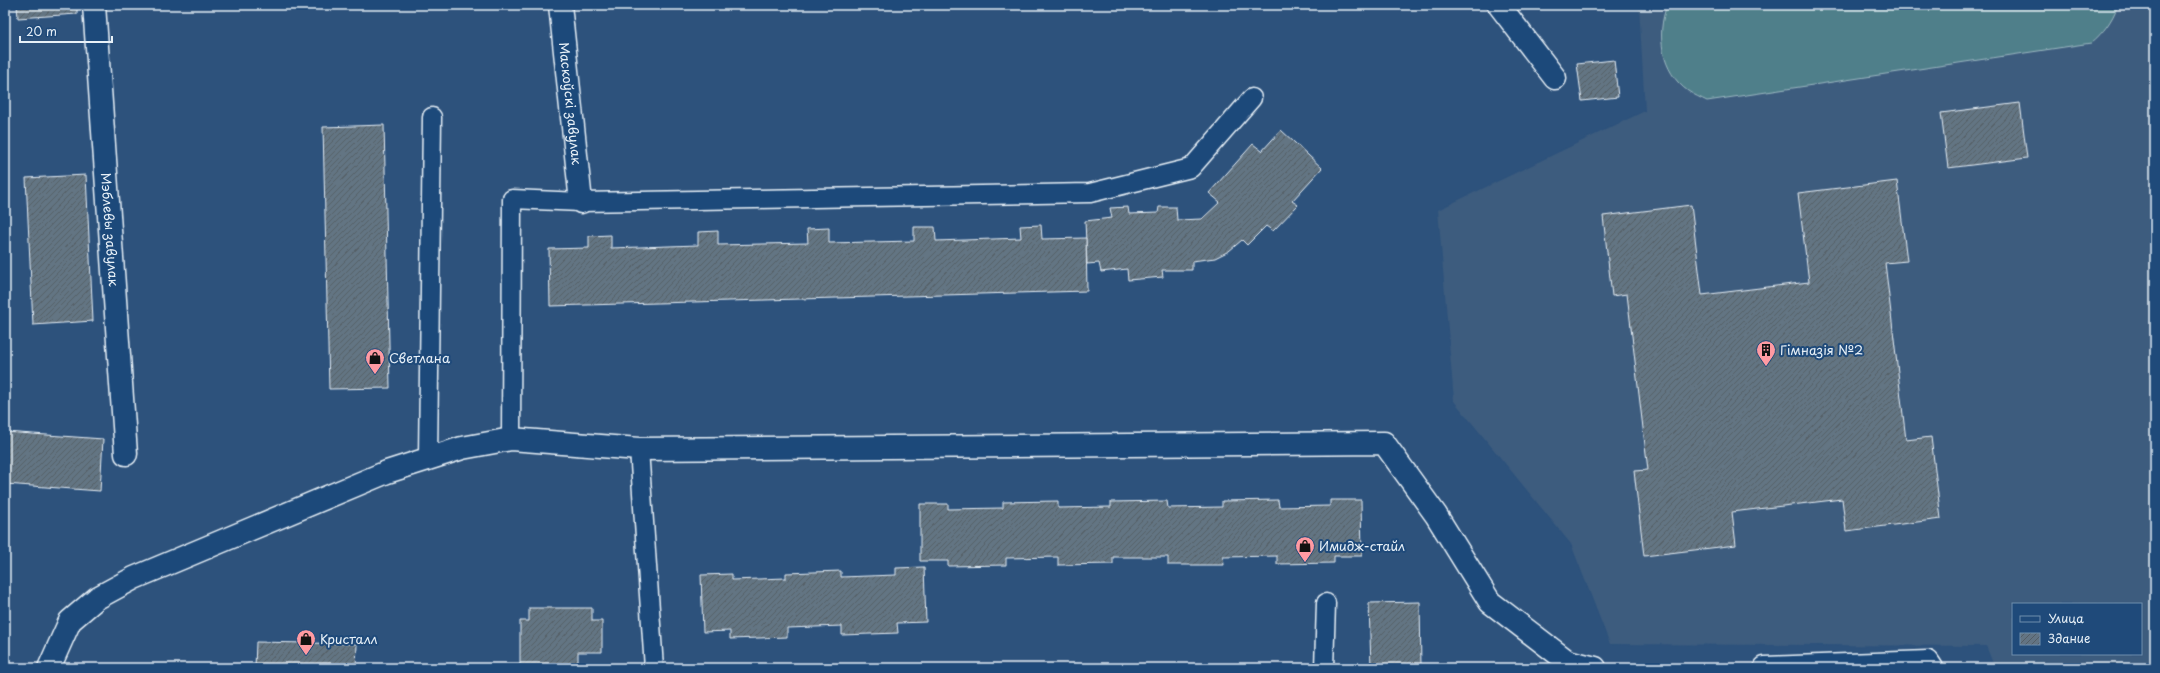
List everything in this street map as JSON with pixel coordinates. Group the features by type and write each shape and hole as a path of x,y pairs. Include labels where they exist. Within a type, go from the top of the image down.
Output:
{"street":[{"name":"Мэблевы завулак","path":"94,5 126,454"},
{"name":"Маскоўскі завулак","path":"560,5 582,202"},
{"path":"1499,5 1555,78"},
{"path":"49,668 70,621 97,598 134,578 386,472 462,448 511,439 638,449 1384,443 1436,515 1490,602 1567,661 1595,668"},
{"path":"1765,668 1928,662 1932,668"}],"lane":[{"path":"511,439 512,199 582,202 1090,193 1191,168 1252,98"},
{"path":"428,459 432,117"},
{"path":"638,449 654,668"},
{"path":"1324,668 1326,603"}],"shaded area":[{"path":"1639,5 2153,5 2155,668 1995,668 1986,646 1610,644 1571,544 1454,401 1438,210 1645,111"}],"green space":[{"path":"1667,5 2118,5 2107,26 2091,43 1707,101 1688,91 1679,83 1672,74 1667,63 1663,52 1662,28"}],"building":[{"path":"17,5 77,5 77,14 18,18"},
{"path":"1614,60 1618,97 1582,101 1577,64"},
{"path":"2020,103 2027,158 1948,168 1941,113"},
{"path":"384,125 390,388 329,389 323,127"},
{"path":"1281,130 1322,168 1292,201 1298,205 1273,231 1266,226 1247,245 1242,240 1229,251 1215,258 1192,261 1192,270 1162,270 1163,277 1128,280 1127,269 1101,272 1099,263 1087,264 1085,221 1112,218 1110,208 1128,207 1129,214 1158,213 1159,207 1176,207 1177,220 1202,219 1220,202 1209,193 1253,144 1262,151"},
{"path":"86,175 93,321 33,325 26,178"},
{"name":"Гімназія №2","path":"1897,181 1907,261 1885,263 1906,440 1931,437 1941,519 1846,531 1842,499 1732,512 1736,545 1644,556 1634,471 1648,470 1627,294 1612,296 1603,216 1691,205 1702,295 1809,282 1798,193"},
{"path":"1041,225 1042,239 1086,238 1087,291 550,306 549,249 589,248 589,236 611,235 611,248 698,245 698,232 718,231 718,245 808,243 807,229 829,228 829,243 914,241 914,227 935,227 936,241 1021,238 1020,226"},
{"path":"5,432 103,439 100,491 5,484"},
{"path":"1278,500 1279,507 1330,506 1330,500 1361,500 1362,556 1334,556 1334,563 1277,564 1277,556 1223,557 1224,565 1168,565 1168,557 1113,557 1113,564 1058,565 1058,557 1006,558 1006,565 948,566 948,561 920,561 920,504 948,504 948,509 1003,508 1003,502 1058,501 1058,508 1111,507 1111,502 1167,501 1168,508 1222,507 1222,501"},
{"path":"924,567 926,622 897,623 898,633 842,635 842,626 787,628 787,637 730,639 730,631 703,632 701,575 732,574 732,580 786,578 786,573 841,571 841,577 896,575 896,568"},
{"path":"1420,602 1421,668 1371,668 1369,603"},
{"path":"529,608 592,608 592,621 602,621 602,652 578,652 578,668 520,668 520,621 529,621"},
{"name":"Кристалл","path":"256,642 357,644 356,668 255,668"}],"place":[{"name":"Гімназія №2","path":"1766,367"},
{"name":"Светлана","path":"375,375"},
{"name":"Имидж-стайл","path":"1305,563"},
{"name":"Кристалл","path":"306,656"}]}
